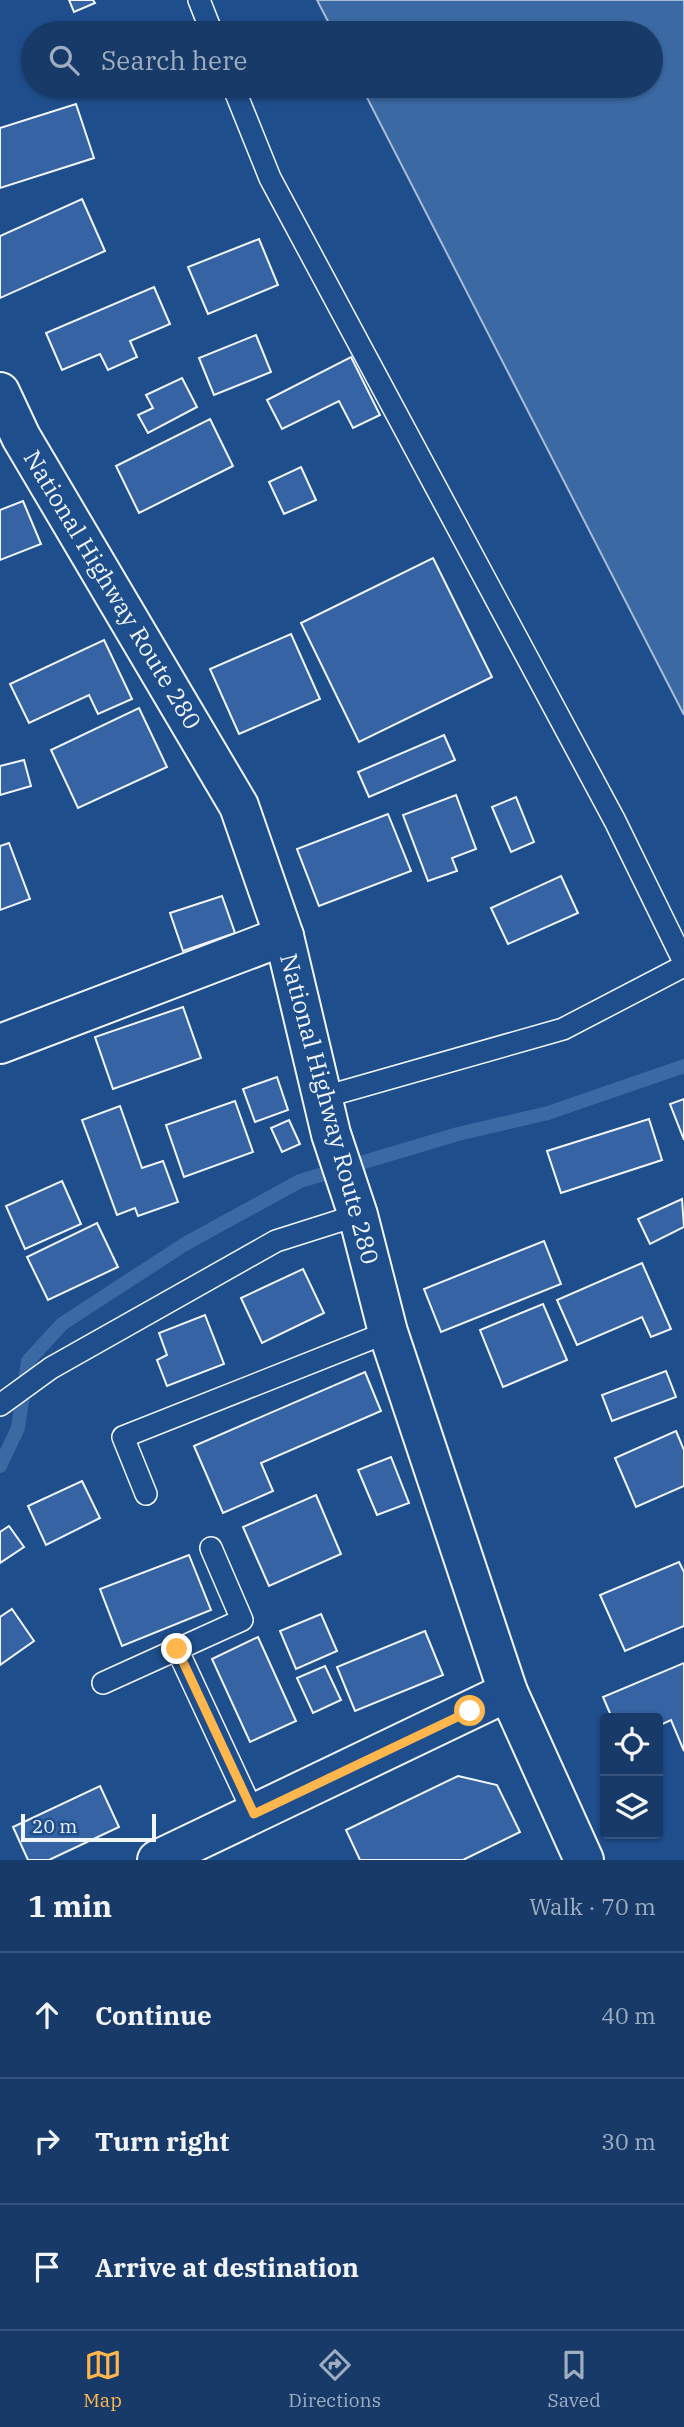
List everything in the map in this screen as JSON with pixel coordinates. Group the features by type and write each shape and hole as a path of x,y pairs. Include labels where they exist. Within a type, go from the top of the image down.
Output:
{"main road":[{"name":"National Highway Route 280","path":"0,392 21,437 239,806 284,936 331,1134 355,1208 388,1332 508,1692 584,1860"},
{"path":"0,1044 284,936"},
{"path":"158,1860 508,1692"}],"lane":[{"path":"199,0 207,21"},
{"path":"238,98 270,178 615,821 684,964 563,1029 324,1097"},
{"path":"0,1405 51,1368 276,1241 355,1208"},
{"path":"146,1494 123,1437 388,1332"},
{"path":"103,1683 242,1620 211,1548"},
{"path":"177,1649 254,1814"}],"water":[{"path":"317,0 684,0 684,715 367,98 663,98 663,21 328,21"}],"building":[{"path":"69,0 93,0 95,3 74,12"},
{"path":"76,104 94,158 0,188 0,128"},
{"path":"82,199 105,251 0,298 0,236"},
{"path":"259,239 278,285 208,314 188,267"},
{"path":"154,287 170,324 130,341 137,357 108,370 100,354 62,370 46,333"},
{"path":"256,335 271,372 214,395 199,358"},
{"path":"351,357 380,415 353,428 339,401 282,429 267,400"},
{"path":"182,378 197,407 148,433 138,415 153,408 146,395"},
{"path":"210,419 233,466 139,513 116,466"},
{"path":"301,467 316,500 284,514 269,482"},
{"path":"23,501 41,544 0,560 0,510"},
{"path":"433,558 492,677 359,742 301,623"},
{"path":"291,634 320,699 239,734 210,669"},
{"path":"104,640 132,699 98,714 89,695 29,723 10,684"},
{"path":"139,708 167,767 78,808 51,750"},
{"path":"444,735 455,760 369,797 358,772"},
{"path":"24,760 31,786 0,795 0,766"},
{"path":"456,795 476,849 452,858 457,871 428,881 403,815"},
{"path":"516,797 534,842 511,852 492,807"},
{"path":"388,814 411,871 319,906 297,849"},
{"path":"9,843 30,899 0,910 0,846"},
{"path":"561,876 578,913 508,944 491,908"},
{"path":"222,896 235,933 183,951 170,913"},
{"path":"183,1007 201,1058 113,1089 95,1037"},
{"path":"277,1077 288,1110 255,1122 243,1089"},
{"path":"684,1099 684,1140 670,1104"},
{"path":"235,1101 253,1152 184,1177 166,1125"},
{"path":"120,1106 142,1168 163,1161 178,1202 138,1216 135,1208 117,1215 82,1120"},
{"path":"649,1119 662,1160 561,1193 547,1151"},
{"path":"289,1120 300,1144 282,1152 271,1128"},
{"path":"62,1181 81,1224 25,1249 6,1206"},
{"path":"682,1199 684,1227 650,1244 638,1219"},
{"path":"97,1223 118,1267 48,1300 27,1257"},
{"path":"544,1241 561,1284 441,1332 424,1289"},
{"path":"642,1263 671,1329 651,1337 642,1317 577,1345 557,1300"},
{"path":"303,1269 324,1313 262,1343 241,1298"},
{"path":"543,1304 567,1360 503,1387 480,1330"},
{"path":"205,1315 224,1364 167,1386 157,1360 167,1355 159,1333"},
{"path":"666,1371 676,1397 612,1421 602,1395"},
{"path":"365,1372 381,1411 261,1463 273,1491 223,1513 194,1446"},
{"path":"676,1431 684,1450 684,1486 636,1507 615,1458"},
{"path":"391,1457 409,1503 377,1515 358,1470"},
{"path":"82,1481 100,1518 46,1545 28,1506"},
{"path":"316,1495 341,1554 269,1586 243,1527"},
{"path":"9,1526 24,1547 0,1563 0,1532"},
{"path":"189,1555 211,1610 122,1646 100,1589"},
{"path":"679,1562 684,1572 684,1626 625,1651 600,1595"},
{"path":"12,1609 34,1641 0,1665 0,1617"},
{"path":"321,1614 337,1651 296,1669 280,1631"},
{"path":"425,1631 443,1675 355,1711 337,1667"},
{"path":"258,1637 296,1721 250,1742 212,1659"},
{"path":"684,1663 684,1751 671,1720 663,1724 663,1713 610,1713 603,1697"},
{"path":"325,1666 341,1700 313,1713 297,1678"},
{"path":"458,1776 497,1785 520,1832 463,1860 360,1860 346,1830"},
{"path":"100,1786 119,1827 49,1860 28,1860 13,1827"}],"waterway":[{"path":"0,1466 18,1428 28,1361 62,1324 185,1244 300,1181 458,1134 548,1113 684,1066"}],"route":[{"path":"177,1649 254,1814 470,1711"}]}
